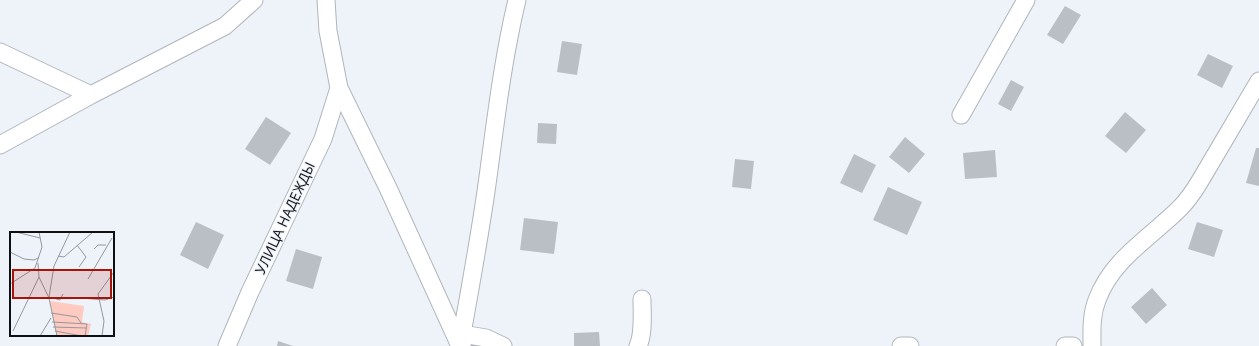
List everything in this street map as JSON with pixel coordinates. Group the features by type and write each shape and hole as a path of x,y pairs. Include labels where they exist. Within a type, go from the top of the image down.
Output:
{"street":[{"path":"0,145 91,95 225,26 254,0"},
{"path":"326,0 328,31 339,88 461,342"},
{"path":"461,342 484,204 511,23 517,0"},
{"path":"961,114 1026,0"},
{"path":"0,52 91,95"},
{"path":"1092,346 1092,323 1096,302 1104,283 1114,268 1128,253 1179,209 1190,197 1259,81"},
{"name":"УЛИЦА НАДЕЖДЫ","path":"227,346 250,292 323,139 339,88"},
{"path":"638,346 640,342 642,322 642,299"},
{"path":"461,342 486,338 503,346"},
{"path":"901,346 910,346"},
{"path":"1065,346 1073,346"}],"building":[{"path":"1065,6 1081,15 1063,44 1047,35"},
{"path":"562,41 582,44 577,75 557,72"},
{"path":"1208,54 1233,66 1222,88 1197,75"},
{"path":"1011,80 1024,87 1011,111 998,104"},
{"path":"1125,112 1146,130 1126,153 1105,136"},
{"path":"266,117 291,133 270,165 245,149"},
{"path":"538,123 557,124 556,144 537,143"},
{"path":"905,137 925,154 909,173 889,157"},
{"path":"1256,148 1259,148 1259,186 1246,183"},
{"path":"995,150 997,177 965,179 963,153"},
{"path":"854,154 876,165 862,193 840,183"},
{"path":"735,159 754,161 751,189 732,187"},
{"path":"888,187 922,202 907,235 873,220"},
{"path":"524,218 558,222 554,254 520,250"},
{"path":"196,222 224,235 208,269 180,255"},
{"path":"1197,222 1223,230 1214,257 1188,249"},
{"path":"296,249 322,257 313,289 286,281"},
{"path":"1152,288 1167,305 1146,324 1131,307"},
{"path":"599,332 600,346 574,346 574,333"},
{"path":"278,341 293,346 277,346"}]}
